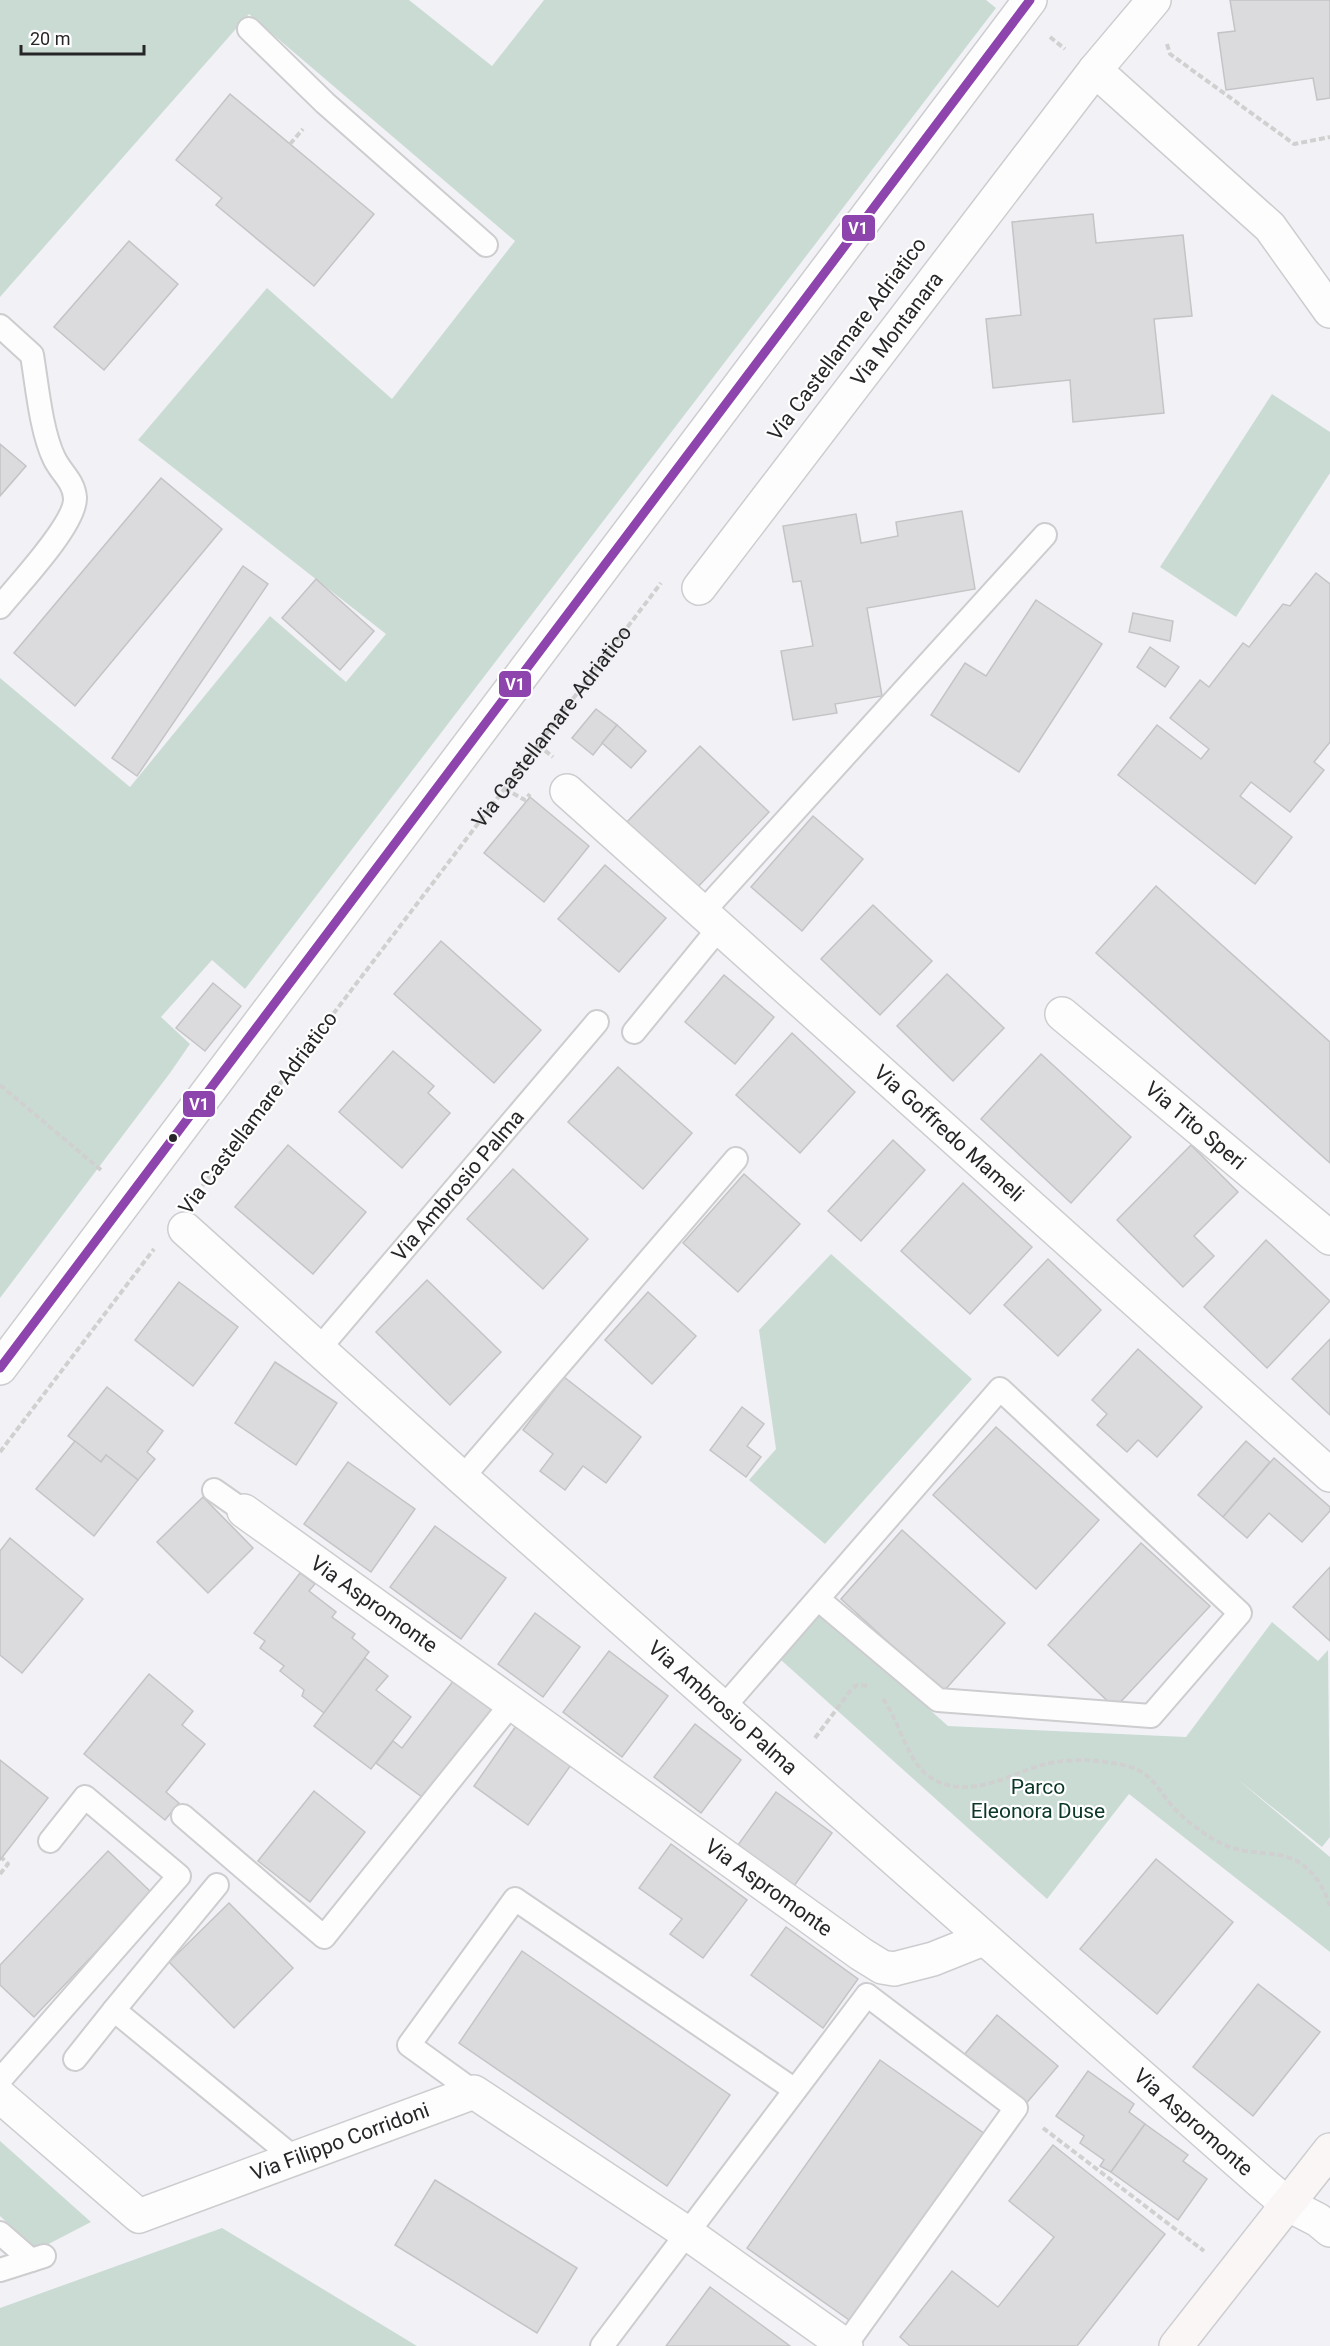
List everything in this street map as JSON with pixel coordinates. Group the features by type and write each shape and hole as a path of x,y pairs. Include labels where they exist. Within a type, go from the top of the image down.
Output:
{"main road":[{"path":"1176,2346 1330,2150"}],"street":[{"name":"Via Montanara","path":"699,588 1095,70 1154,0"},
{"path":"0,1368 1025,7"},
{"path":"1095,70 1270,227 1330,311"},
{"name":"Via Goffredo Mameli","path":"567,791 1330,1475"},
{"name":"Via Tito Speri","path":"1062,1014 1330,1238"},
{"name":"Via Ambrosio Palma","path":"172,1236 318,1350 983,1939"},
{"name":"Via Aspromonte","path":"244,1511 882,1967 894,1969 908,1967 983,1939 1287,2204 1318,2220 1330,2230"},
{"path":"474,2092 687,2233 846,2346"},
{"name":"Via Filippo Corridoni","path":"0,2096 139,2217 293,2157 474,2092"}],"lane":[{"path":"249,29 325,103 486,245"},
{"path":"0,326 32,355 39,402 54,458 72,483 76,500 64,528 0,607"},
{"path":"634,1032 710,920 1045,535"},
{"name":"Via Ambrosio Palma","path":"318,1350 597,1022"},
{"path":"462,1478 736,1159"},
{"path":"723,1708 1000,1389 1240,1613 1151,1716 938,1700 818,1599"},
{"path":"214,1490 244,1511"},
{"path":"183,1816 324,1937 512,1703"},
{"path":"0,2080 179,1876 85,1797 50,1841"},
{"path":"75,2059 217,1885"},
{"path":"474,2092 409,2046 515,1899 795,2090"},
{"path":"602,2346 867,1995 1016,2108 846,2346"},
{"path":"114,2010 293,2157"},
{"path":"0,2233 37,2258 0,2270"}],"path":[{"path":"1025,7 1067,50"},
{"path":"1164,33 1170,54 1294,144 1330,138"},
{"path":"1060,59 1073,42"},
{"name":"Via Castellamare Adriatico","path":"195,1196 668,573"},
{"path":"538,745 552,756"},
{"path":"505,789 518,799"},
{"path":"0,1085 131,1196"},
{"path":"0,1452 172,1236"},
{"path":"836,1709 857,1686 865,1685 875,1691"},
{"path":"880,1696 911,1755 933,1779 951,1785 986,1785 1043,1765 1065,1761 1086,1760 1127,1766 1142,1772 1155,1783 1175,1810 1225,1846 1284,1856 1305,1866 1326,1893 1330,1906"},
{"path":"0,1874 8,1864 2,1858"},
{"path":"1016,2108 1233,2273"}],"green space":[{"path":"0,0 409,0 492,66 544,0 986,0 996,8 245,989 212,960 161,1017 190,1044 0,1298 0,678 130,787 270,616 346,682 386,634 138,440 267,288 392,399 515,241 249,14 0,297"},
{"path":"1272,394 1330,432 1330,473 1236,617 1160,567"},
{"path":"831,1254 972,1379 825,1544 749,1480 776,1449 759,1330"},
{"name":"Parco Eleonora Duse","path":"820,1612 948,1726 1186,1737 1272,1622 1318,1661 1328,1650 1330,1837 1322,1847 1236,1778 1330,1857 1330,1952 1129,1794 1047,1899 781,1660"},
{"path":"0,2141 91,2222 37,2250 0,2216"},
{"path":"222,2228 417,2346 0,2346 0,2308"}],"building":[{"path":"1230,0 1330,0 1330,98 1317,100 1313,78 1226,90 1218,33 1235,31"},
{"path":"230,94 374,214 314,286 216,205 222,198 176,160"},
{"path":"1093,214 1096,243 1183,235 1192,316 1154,319 1164,413 1073,422 1070,380 993,388 986,319 1021,315 1012,222"},
{"path":"129,241 178,284 104,370 54,327"},
{"path":"0,444 26,466 0,496"},
{"path":"161,478 222,529 75,706 14,653"},
{"path":"962,511 975,589 867,608 882,696 835,704 837,713 793,720 781,651 813,646 801,581 793,582 783,526 856,514 861,543 898,536 896,522"},
{"path":"243,566 268,584 137,776 112,758"},
{"path":"1316,573 1330,584 1330,742 1314,762 1324,770 1290,812 1251,782 1240,796 1292,837 1255,884 1118,775 1157,725 1201,759 1209,749 1170,718 1200,680 1209,687 1243,643 1249,647 1283,604 1290,606"},
{"path":"316,579 374,631 340,670 282,618"},
{"path":"1036,600 1102,644 1019,772 931,715 965,663 986,676"},
{"path":"1133,613 1173,621 1170,641 1129,632"},
{"path":"1150,647 1179,667 1165,687 1137,667"},
{"path":"596,709 617,725 593,755 572,738"},
{"path":"617,725 646,751 631,768 602,743"},
{"path":"700,746 769,812 696,889 626,823"},
{"path":"530,797 589,846 544,902 484,853"},
{"path":"813,816 863,859 802,931 751,887"},
{"path":"605,865 666,918 619,972 558,919"},
{"path":"1156,886 1330,1042 1330,1163 1096,953"},
{"path":"873,905 932,961 880,1015 821,959"},
{"path":"441,941 541,1030 494,1083 394,994"},
{"path":"947,974 1004,1028 953,1081 897,1026"},
{"path":"724,975 774,1017 735,1064 685,1022"},
{"path":"213,983 241,1006 205,1051 176,1028"},
{"path":"792,1033 855,1092 800,1153 736,1095"},
{"path":"393,1051 434,1086 428,1093 450,1113 402,1168 339,1112"},
{"path":"1041,1054 1131,1137 1071,1203 981,1119"},
{"path":"618,1067 692,1133 643,1189 568,1122"},
{"path":"893,1140 925,1170 861,1241 828,1211"},
{"path":"288,1145 366,1212 313,1274 235,1207"},
{"path":"1191,1145 1238,1192 1194,1236 1214,1256 1183,1287 1117,1220"},
{"path":"513,1169 588,1239 543,1289 467,1219"},
{"path":"744,1174 800,1224 738,1292 683,1243"},
{"path":"963,1183 1032,1247 970,1314 901,1251"},
{"path":"1266,1240 1330,1301 1267,1368 1204,1307"},
{"path":"1048,1259 1101,1310 1058,1356 1004,1305"},
{"path":"427,1280 501,1352 450,1405 376,1332"},
{"path":"179,1282 238,1327 193,1386 135,1340"},
{"path":"648,1292 696,1336 652,1384 605,1340"},
{"path":"1330,1339 1330,1415 1292,1379"},
{"path":"1138,1349 1202,1407 1157,1457 1138,1440 1127,1452 1097,1425 1107,1414 1092,1400"},
{"path":"275,1362 337,1403 296,1465 235,1423"},
{"path":"564,1377 641,1437 606,1483 583,1466 565,1490 540,1471 553,1454 523,1430"},
{"path":"107,1387 163,1431 147,1452 155,1459 138,1480 106,1455 101,1462 68,1436"},
{"path":"742,1407 764,1424 747,1446 761,1457 746,1477 710,1450"},
{"path":"996,1427 1099,1520 1036,1589 933,1495"},
{"path":"75,1441 101,1462 106,1455 138,1480 94,1536 36,1489"},
{"path":"1246,1441 1270,1462 1223,1517 1198,1495"},
{"path":"1274,1458 1330,1507 1330,1511 1302,1542 1269,1513 1247,1538 1223,1517"},
{"path":"348,1462 415,1509 371,1572 304,1524"},
{"path":"203,1497 253,1548 208,1593 157,1542"},
{"path":"435,1526 506,1578 461,1639 390,1587"},
{"path":"902,1530 1005,1623 943,1692 841,1599"},
{"path":"10,1538 83,1599 22,1673 0,1655 0,1551"},
{"path":"1141,1543 1210,1606 1115,1708 1048,1645"},
{"path":"1330,1567 1330,1641 1293,1607"},
{"path":"300,1573 315,1584 309,1591 336,1612 332,1617 355,1634 352,1638 369,1652 324,1713 302,1696 304,1690 280,1671 284,1666 260,1648 265,1641 254,1633"},
{"path":"535,1613 580,1647 543,1697 498,1664"},
{"path":"609,1651 668,1696 622,1757 563,1712"},
{"path":"365,1658 388,1676 376,1690 411,1717 371,1769 314,1726"},
{"path":"149,1674 193,1711 182,1725 205,1744 166,1792 179,1803 165,1820 84,1754"},
{"path":"454,1680 495,1710 426,1800 376,1763 393,1741 402,1748"},
{"path":"695,1724 741,1760 701,1813 654,1777"},
{"path":"516,1726 571,1765 528,1825 474,1786"},
{"path":"0,1760 48,1798 0,1860"},
{"path":"314,1791 365,1832 310,1902 258,1861"},
{"path":"776,1792 832,1833 794,1886 738,1845"},
{"path":"671,1844 747,1900 703,1958 670,1934 682,1919 639,1888"},
{"path":"108,1851 152,1893 34,2017 0,1985 0,1965"},
{"path":"1156,1859 1233,1922 1157,2014 1080,1949"},
{"path":"229,1903 293,1968 234,2028 169,1962"},
{"path":"786,1927 858,1979 823,2028 751,1975"},
{"path":"522,1951 730,2095 667,2186 459,2043"},
{"path":"1258,1984 1320,2032 1253,2116 1193,2067"},
{"path":"997,2015 1058,2066 1024,2106 964,2055"},
{"path":"880,2060 985,2134 852,2322 747,2248"},
{"path":"1088,2071 1134,2104 1129,2112 1145,2124 1111,2172 1100,2166 1104,2160 1080,2143 1084,2136 1056,2116"},
{"path":"1145,2124 1188,2155 1183,2161 1207,2179 1178,2220 1111,2172"},
{"path":"1053,2145 1165,2234 1077,2346 910,2346 900,2337 952,2271 998,2307 1054,2237 1009,2201"},
{"path":"435,2180 577,2268 537,2333 395,2245"},
{"path":"710,2287 790,2346 666,2346"}],"transit line":[{"name":"V1","path":"0,1368 1030,0"}]}
